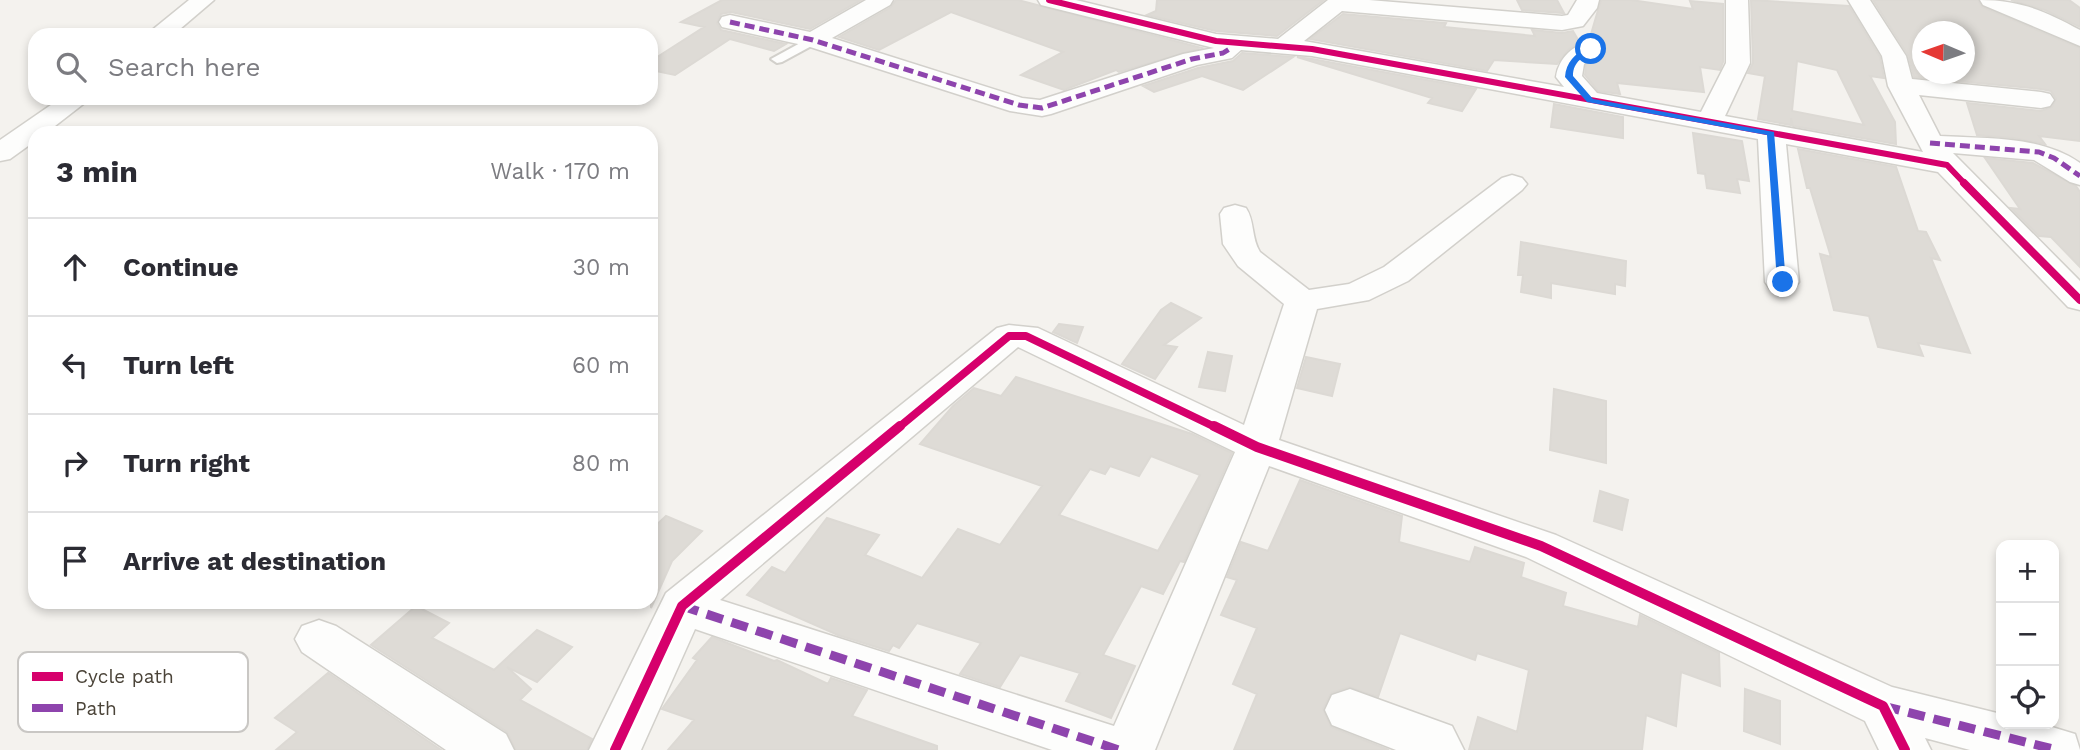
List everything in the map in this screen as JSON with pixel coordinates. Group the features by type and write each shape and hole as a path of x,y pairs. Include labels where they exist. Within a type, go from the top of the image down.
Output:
{"street":[{"path":"167,28 203,0"},
{"path":"813,40 882,0"},
{"path":"1285,45 1339,2 1562,23 1575,21 1586,8 1588,0"},
{"path":"1707,122 1716,110 1738,63 1737,0"},
{"path":"1859,0 1894,56 1901,86 1939,154 2080,300"},
{"path":"1991,0 2054,25 2080,39"},
{"path":"1063,1 1231,43 1285,45 1771,133 1939,154 2039,152 2054,158 2080,176"},
{"path":"730,22 813,40 1019,105 1042,108 1192,59 1223,53 1231,48 1231,43"},
{"path":"1590,101 1569,77 1569,70 1577,55 1591,49"},
{"path":"1901,86 2041,100"},
{"path":"38,126 68,105"},
{"path":"0,153 28,133"},
{"path":"1771,133 1783,282"},
{"path":"1235,214 1239,244 1249,259 1302,301 1357,293 1396,274 1511,184"},
{"path":"1129,750 1257,447 1302,301"},
{"path":"615,750 682,606 1009,336 1026,336 1257,447 1541,546 1883,706 2057,750"},
{"path":"682,606 1119,750"},
{"path":"319,639 488,750"},
{"path":"1883,706 1905,750"},
{"path":"1350,710 1434,742 1438,750"}],"lane":[{"path":"777,59 813,40"}],"building":[{"path":"722,0 861,0 810,29 731,12 721,14 717,23 721,30 786,44 774,51 730,39 675,75 658,71 658,57 704,27 681,22"},
{"path":"896,0 1018,0 1202,48 1119,72 1116,70 1064,90 1021,75 1063,52 951,12 879,50 839,37 891,7"},
{"path":"1157,0 1324,0 1277,36 1216,31 1147,15 1156,11"},
{"path":"1517,0 1557,0 1564,13 1522,10"},
{"path":"1601,0 1631,0 1693,9 1690,1 1723,4 1723,62 1720,70 1700,67 1704,92 1617,83 1620,94 1598,91 1585,75 1586,65 1606,49 1599,41 1589,41"},
{"path":"1751,0 1849,6 1880,57 1884,78 1870,76 1895,122 1896,144 1793,126 1791,118 1791,125 1758,119 1765,76 1748,73 1753,63","holes":["1797,61 1837,70 1864,125 1792,111"]},
{"path":"1873,0 1978,0 1982,7 2080,48 2080,141 2039,136 2045,144 1977,135 1967,103 2041,111 2052,107 2056,99 2051,91 1975,83 1975,21 1912,21 1912,70 1908,55"},
{"path":"2011,0 2069,0 2080,8 2080,27 2045,10"},
{"path":"1343,14 1446,23 1444,27 1535,36 1532,30 1562,33 1573,31 1580,43 1569,49 1557,64 1494,60 1487,71 1310,39"},
{"path":"1242,53 1293,57 1243,90 1202,76 1154,92 1143,86 1198,68 1233,61"},
{"path":"1297,57 1476,89 1462,111 1428,103 1432,98"},
{"path":"1554,104 1623,117 1623,138 1551,127"},
{"path":"1693,133 1742,141 1749,181 1737,179 1740,193 1707,188 1705,174 1698,173"},
{"path":"1798,149 1896,167 1918,231 1926,232 1940,260 1931,258 1970,353 1918,343 1923,356 1878,347 1869,316 1834,310 1820,254 1831,257 1810,188 1807,188"},
{"path":"1985,158 2033,163 2076,186 2080,192 2080,267 2051,237 2039,236 2011,208 2020,209"},
{"path":"1521,242 1626,261 1625,286 1615,284 1615,294 1551,283 1551,298 1521,292 1523,275 1518,275"},
{"path":"1171,303 1201,318 1164,345 1177,347 1155,379 1122,364 1161,310"},
{"path":"1059,324 1083,327 1077,343 1053,332"},
{"path":"1208,352 1232,356 1225,391 1199,387"},
{"path":"1306,357 1340,364 1332,396 1297,388"},
{"path":"1016,377 1192,434 1232,453 1184,562 1180,561 1163,594 1141,586 1103,655 1135,666 1111,718 1066,701 1080,673 1020,655 1000,687 960,674 981,643 917,623 899,648 893,645 889,651 838,635 747,595 772,567 785,573 827,518 879,535 865,555 922,578 958,529 1000,545 1042,486 920,444 953,406 974,388 1001,396","holes":["1151,456 1200,475 1158,551 1059,515 1090,469 1105,474 1110,466 1139,476"]},
{"path":"1554,389 1606,401 1606,463 1550,450"},
{"path":"1300,480 1402,516 1399,542 1470,562 1475,547 1524,563 1521,577 1566,593 1563,606 1638,627 1640,615 1719,653 1720,686 1681,672 1676,726 1646,715 1642,750 1469,750 1478,717 1517,732 1529,670 1477,653 1475,660 1400,633 1378,697 1349,687 1331,693 1323,709 1331,727 1389,750 1234,750 1257,694 1233,684 1257,628 1221,615 1237,580 1227,577 1241,542 1268,551"},
{"path":"1600,491 1628,500 1622,530 1594,521"},
{"path":"666,516 702,531 672,561 658,592 658,523"},
{"path":"413,609 422,609 449,623 432,638 494,670 537,630 572,647 537,682 507,667 531,689 520,700 592,739 587,750 516,750 507,732 371,645"},
{"path":"712,637 777,660 828,684 831,678 867,690 852,716 937,746 937,750 668,750 694,720 662,709 697,660 693,658"},
{"path":"328,673 441,750 276,750 297,732 275,718"},
{"path":"1745,689 1780,701 1780,744 1744,731"}],"marked path":[{"path":"730,22 813,40 1019,105 1042,108 1192,59 1223,53 1231,48 1231,43"},
{"path":"1930,143 2039,152 2054,158 2080,176"},
{"path":"682,606 1119,750"},
{"path":"1883,706 2057,750"}],"cycle path":[{"path":"1049,0 1216,41 1312,49 1947,165 2080,300"},
{"path":"615,750 682,606 1009,336 1026,336 1257,447 1541,546 1883,706 1905,750"}],"route":[{"path":"1591,49 1577,55 1569,70 1569,77 1590,101 1771,133 1783,282"}]}
